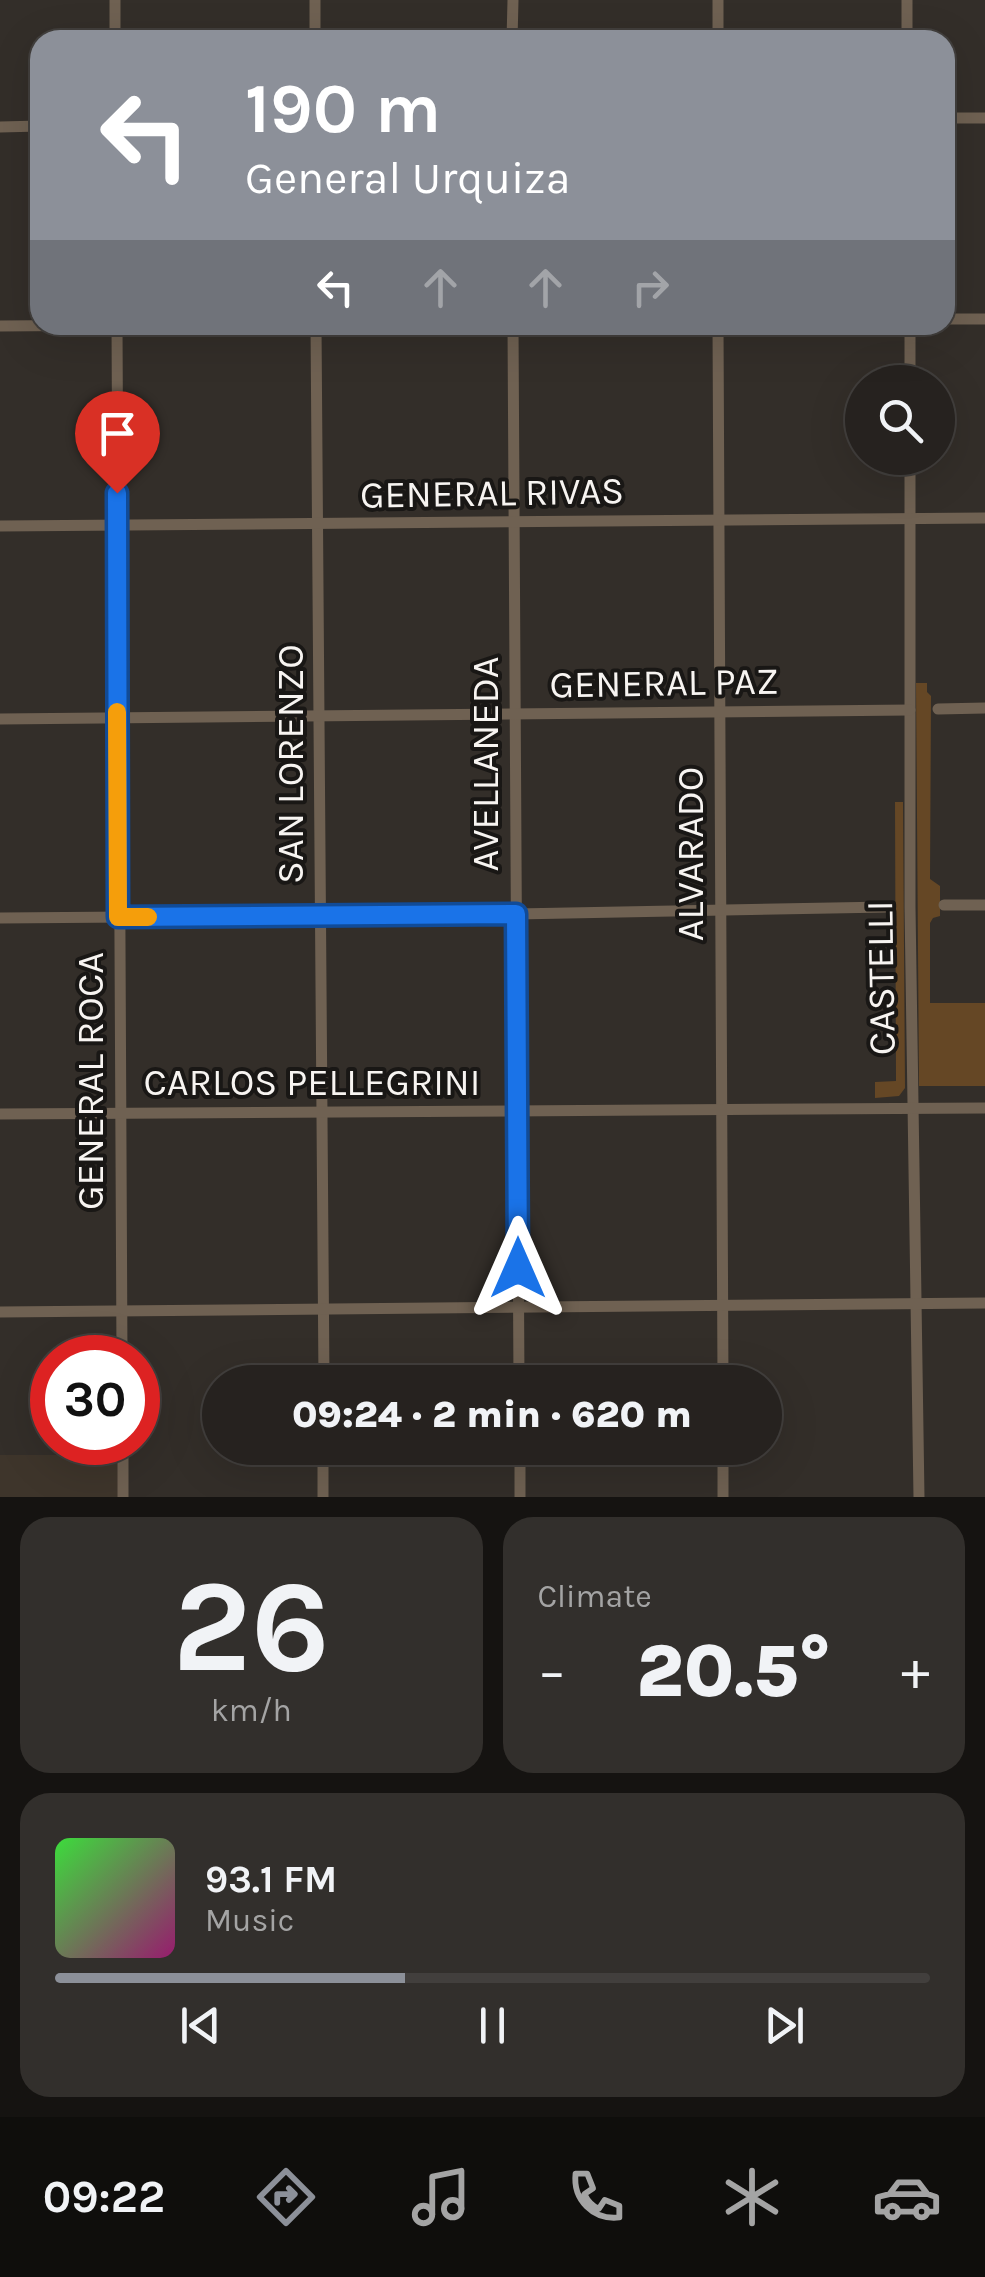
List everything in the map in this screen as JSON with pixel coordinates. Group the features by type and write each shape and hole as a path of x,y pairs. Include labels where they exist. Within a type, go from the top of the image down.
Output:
{"street":[{"path":"114,30 115,0"},
{"path":"315,0 315,30"},
{"path":"512,30 513,0"},
{"path":"718,0 718,30"},
{"path":"907,0 908,30"},
{"path":"955,118 985,118"},
{"path":"0,127 30,126"},
{"path":"955,319 985,318"},
{"path":"0,326 30,326"},
{"name":"GENERAL ROCA","path":"116,335 122,1335"},
{"name":"SAN LORENZO","path":"316,335 324,1365"},
{"name":"AVELLANEDA","path":"513,335 519,1365"},
{"name":"ALVARADO","path":"718,335 723,1365"},
{"path":"910,335 910,365"},
{"name":"CASTELLI","path":"910,475 919,1497"},
{"name":"GENERAL RIVAS","path":"0,526 985,518"},
{"path":"938,709 985,708"},
{"name":"GENERAL PAZ","path":"0,719 910,710"},
{"path":"944,904 985,905"},
{"path":"0,918 888,907"},
{"name":"CARLOS PELLEGRINI","path":"0,1114 985,1108"},
{"path":"0,1312 985,1303"},
{"path":"123,1465 123,1497"},
{"path":"323,1465 323,1497"},
{"path":"520,1465 520,1497"},
{"path":"723,1465 724,1497"}],"shaded area":[{"path":"916,683 927,683 931,696 930,879 940,886 940,916 930,923 930,1003 985,1003 985,1086 919,1086"},
{"path":"895,802 903,802 905,1088 899,1096 875,1098 875,1082 896,1081"},
{"path":"0,1455 30,1455 30,1465 123,1465 123,1497 0,1497"}],"slow traffic":[{"path":"117,712 118,917 148,917"}],"route":[{"path":"117,493 118,917 516,914 518,1268"}]}
